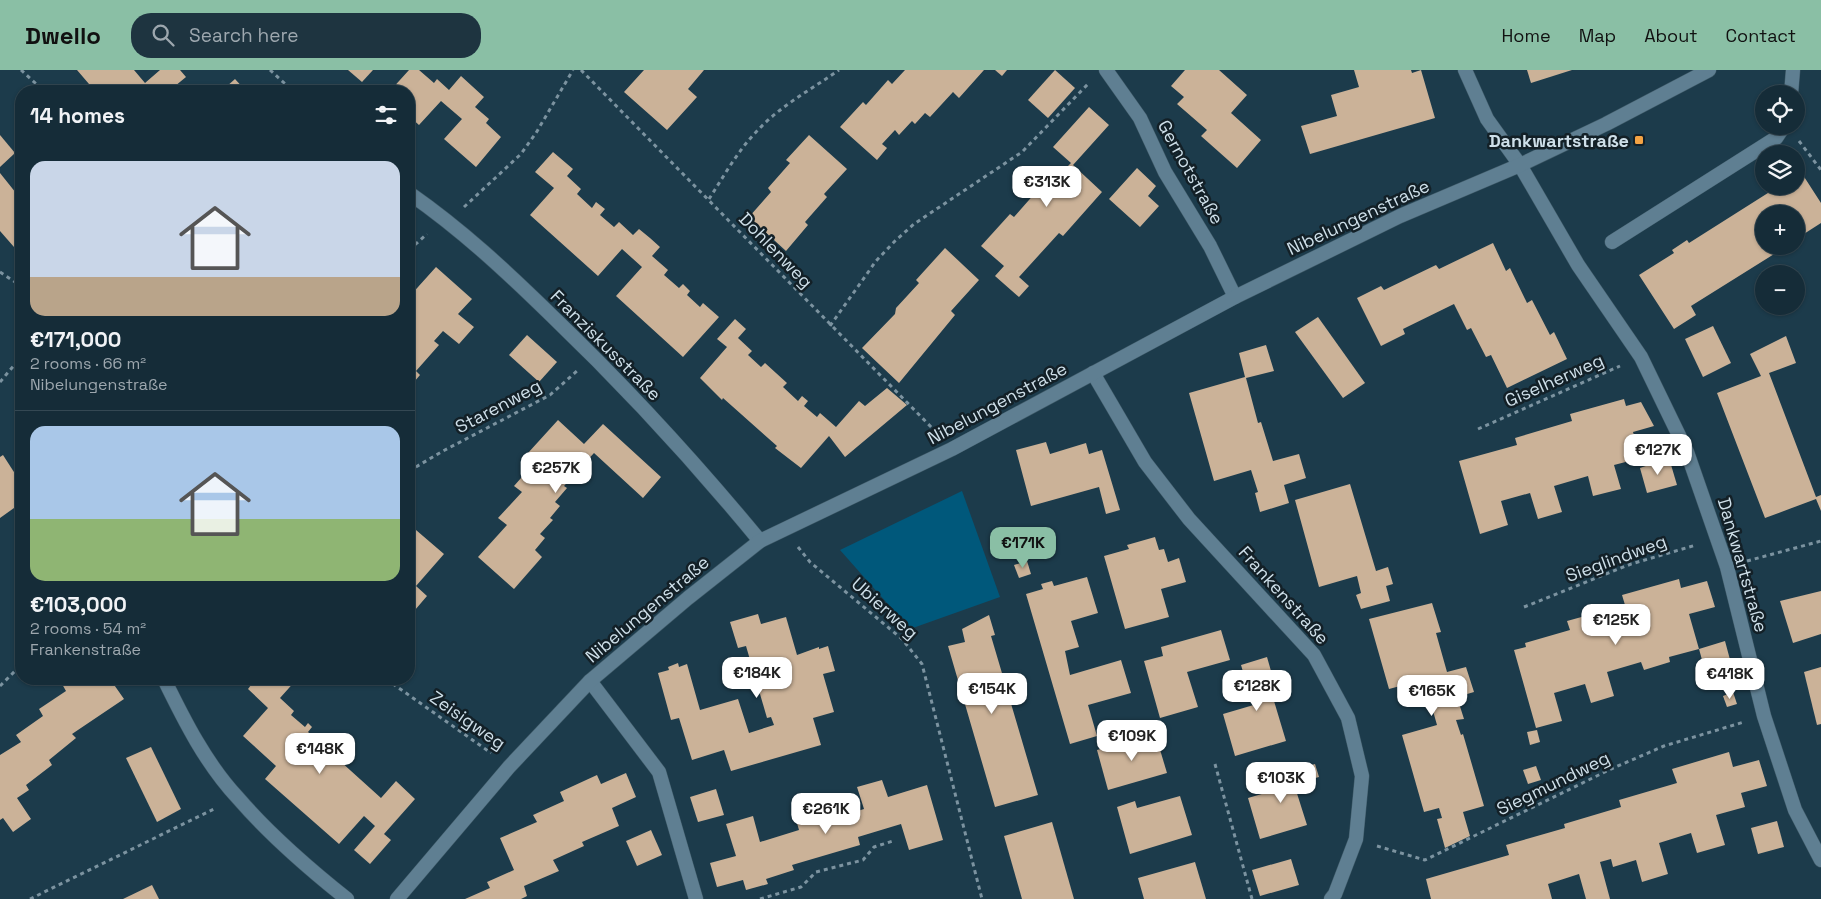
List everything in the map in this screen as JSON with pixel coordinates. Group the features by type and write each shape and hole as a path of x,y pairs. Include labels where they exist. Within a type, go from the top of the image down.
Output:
{"street":[{"name":"Gernotstraße","path":"1106,70 1140,118 1165,172 1210,246 1235,297"},
{"path":"1466,70 1487,118 1520,165"},
{"name":"Nibelungenstraße","path":"397,899 509,767 590,681 688,598 760,541 952,449 1235,297 1400,216 1520,165 1606,124 1710,70"},
{"path":"1791,85 1793,70"},
{"path":"1612,242 1781,135"},
{"name":"Dankwartstraße","path":"1520,165 1578,265 1641,357 1687,452 1728,566 1764,716 1796,810 1821,860"},
{"name":"Franziskusstraße","path":"415,198 448,220 494,260 593,356 708,478 760,541"},
{"name":"Frankenstraße","path":"1092,373 1145,462 1189,519 1314,654 1348,718 1362,776 1356,840 1335,894 1331,899"},
{"path":"590,681 659,772 696,899"},
{"path":"167,685 186,724 237,798 315,874 347,899"}],"path":[{"path":"21,70 37,85"},
{"path":"270,70 286,85"},
{"path":"448,220 521,154 536,133 573,70"},
{"name":"Dohlenweg","path":"581,70 830,326 917,410 952,449"},
{"path":"708,199 742,148 758,129 776,113 839,70"},
{"path":"830,326 870,268 895,241 914,224 1022,152 1081,90 1106,70"},
{"path":"1793,135 1821,170"},
{"path":"0,272 15,282"},
{"name":"Starenweg","path":"415,467 443,450 550,395 593,356"},
{"name":"Giselherweg","path":"1478,429 1641,357"},
{"path":"0,382 15,364"},
{"name":"Ubierweg","path":"784,529 810,562 902,639 922,664 982,899"},
{"name":"Sieglindweg","path":"1524,607 1631,564 1718,538"},
{"path":"1728,566 1821,541"},
{"path":"902,639 904,623"},
{"path":"0,686 15,671"},
{"name":"Zeisigweg","path":"394,685 509,767"},
{"name":"Siegmundweg","path":"1356,840 1425,860 1664,746 1764,716"},
{"path":"1215,764 1252,899"},
{"path":"30,899 237,798"},
{"path":"760,899 801,887 816,872 863,860 874,847 893,841"}],"shaded area":[{"path":"962,491 1000,597 910,629 840,550"}],"building":[{"path":"77,70 134,70 145,83 160,70 180,70 186,77 176,85 90,85"},
{"path":"348,70 373,70 362,82"},
{"path":"409,70 419,70 434,83 437,79 449,90 461,76 484,97 475,107 489,119 486,123 501,137 476,167 444,139 462,119 441,101 419,125 415,121 415,85 395,85"},
{"path":"644,70 704,70 688,89 697,97 667,130 624,92"},
{"path":"905,70 984,70 959,98 953,92 930,117 925,113 915,124 912,121 899,135 895,130 882,144 887,148 877,160 840,127 863,102 866,105 888,80 892,84"},
{"path":"995,70 1007,70 1002,76"},
{"path":"1055,70 1075,88 1048,118 1028,100"},
{"path":"1185,70 1219,70 1247,95 1231,113 1261,140 1237,168 1201,136 1207,130 1177,104 1184,97 1171,86"},
{"path":"1354,70 1411,70 1412,73 1421,70 1435,118 1310,154 1301,126 1337,116 1331,95 1359,87"},
{"path":"1527,70 1572,70 1531,83"},
{"path":"235,79 240,85 228,85"},
{"path":"1089,107 1109,125 1073,165 1102,192 1063,236 1059,233 1019,277 1029,286 1019,297 995,276 1004,266 981,246 1010,214 1014,217 1036,192 1039,195 1071,163 1053,147"},
{"path":"0,135 15,153 0,167"},
{"path":"809,135 847,169 824,194 827,197 805,222 808,225 786,251 749,217 771,192 768,188 790,163 786,160"},
{"path":"553,152 573,169 567,176 581,189 577,194 592,208 596,202 605,209 600,215 614,227 619,222 633,235 639,229 650,238 660,247 652,256 668,270 664,275 679,288 683,284 690,291 687,295 700,307 703,303 719,317 683,357 616,296 642,267 622,249 598,276 530,215 554,188 535,172"},
{"path":"1137,168 1156,186 1148,196 1159,206 1140,227 1109,199"},
{"path":"0,173 15,192 15,246 0,231"},
{"path":"1805,178 1821,203 1821,223 1805,233 1805,205 1755,205 1755,255 1773,255 1691,306 1696,315 1674,329 1639,275 1674,253 1672,250 1687,240 1689,243 1765,195 1805,195"},
{"path":"1493,243 1506,271 1510,268 1527,303 1532,300 1550,335 1554,332 1567,359 1507,388 1491,355 1486,357 1471,328 1467,330 1454,304 1403,329 1405,334 1381,346 1357,298 1381,286 1384,290 1436,265 1439,269"},
{"path":"945,248 979,280 951,311 955,315 899,383 862,348 895,314 896,308 919,283 916,280"},
{"path":"436,267 472,299 458,314 474,327 459,344 443,331 434,341 439,345 416,371 420,375 415,381 415,290"},
{"path":"1318,317 1365,383 1343,398 1295,332"},
{"path":"735,319 746,329 738,338 752,351 748,355 761,367 765,363 787,383 783,387 798,401 802,396 808,401 804,406 817,417 820,413 836,427 859,401 865,406 887,388 907,405 845,457 829,436 801,468 775,448 777,446 723,398 722,400 700,378 727,347 717,339"},
{"path":"1713,326 1731,363 1703,377 1685,339"},
{"path":"527,335 557,362 539,382 509,355"},
{"path":"1786,336 1796,363 1769,373 1816,497 1821,495 1821,511 1816,499 1765,518 1717,393 1761,376 1750,354"},
{"path":"1266,345 1274,371 1246,378 1258,423 1261,422 1273,461 1299,454 1306,478 1284,485 1289,503 1260,512 1255,493 1258,492 1251,470 1214,481 1189,393 1245,377 1239,353"},
{"path":"1624,399 1626,406 1641,402 1654,426 1633,432 1641,458 1614,465 1621,489 1593,496 1588,476 1554,486 1562,512 1538,519 1530,493 1501,501 1508,525 1480,534 1459,461 1517,445 1515,438 1572,421 1570,414"},
{"path":"558,420 584,444 603,424 661,477 643,498 594,453 564,486 567,488 555,502 560,506 550,518 553,520 540,534 545,538 535,550 542,557 514,589 478,557 507,525 498,518 522,492 514,486 536,461 528,453"},
{"path":"1046,442 1050,454 1086,443 1089,454 1102,450 1120,510 1106,514 1099,487 1031,506 1016,450"},
{"path":"3,455 15,474 15,507 0,518 0,457"},
{"path":"1669,458 1677,485 1647,493 1640,468"},
{"path":"1350,484 1376,571 1388,567 1393,584 1386,586 1390,601 1361,609 1356,595 1361,593 1357,576 1319,587 1295,500"},
{"path":"415,529 444,554 416,586 427,596 415,610"},
{"path":"1155,537 1159,550 1164,549 1168,562 1179,558 1186,582 1161,589 1169,617 1125,629 1104,556 1129,549 1127,545"},
{"path":"1027,561 1031,574 1019,578 1014,565"},
{"path":"1087,577 1098,613 1071,621 1079,647 1065,651 1070,675 1121,660 1131,693 1088,705 1097,736 1070,744 1026,594 1043,589 1041,584 1052,581 1054,586"},
{"path":"1679,579 1681,588 1707,581 1715,607 1689,614 1699,649 1669,657 1670,662 1644,670 1641,662 1607,672 1614,696 1591,703 1585,684 1554,693 1562,721 1536,728 1514,650 1526,647 1525,643 1570,630 1567,621 1625,605 1622,595"},
{"path":"1821,591 1821,634 1793,643 1780,601"},
{"path":"1432,603 1441,632 1436,633 1447,672 1466,667 1474,692 1457,697 1464,719 1456,720 1461,735 1463,734 1484,806 1463,812 1470,836 1445,848 1437,819 1442,818 1439,808 1424,812 1402,735 1437,725 1431,704 1437,702 1430,678 1389,689 1369,619"},
{"path":"758,614 761,624 786,617 797,655 819,647 819,649 828,646 835,671 823,674 834,712 813,718 821,745 731,771 724,750 692,760 679,718 671,720 658,673 669,670 668,667 678,663 679,667 687,664 700,710 738,699 749,733 774,725 771,717 767,718 746,646 738,648 730,622"},
{"path":"989,615 995,635 991,636 1038,795 995,807 948,646 965,642 962,629"},
{"path":"1221,630 1230,660 1187,672 1198,707 1160,718 1144,661 1163,656 1161,647"},
{"path":"1725,641 1732,667 1706,674 1699,649"},
{"path":"1267,657 1275,685 1280,683 1284,698 1274,701 1286,741 1235,756 1223,714 1257,704 1253,691 1249,692 1241,665"},
{"path":"1821,667 1821,724 1817,725 1804,672"},
{"path":"63,685 114,685 124,699 72,734 76,738 49,760 52,765 26,785 29,790 17,798 31,819 13,832 3,818 0,820 0,755 21,742 16,735 43,716 39,709 66,691"},
{"path":"251,685 292,685 280,698 294,711 291,715 305,727 308,723 312,727 308,732 318,741 313,747 325,758 330,752 381,798 396,781 415,799 384,834 391,840 370,864 354,850 375,826 364,816 339,844 265,779 276,766 243,736 268,708 248,689"},
{"path":"1733,692 1737,704 1727,707 1723,696"},
{"path":"1537,730 1540,742 1530,745 1527,732"},
{"path":"1155,733 1167,773 1108,790 1097,750"},
{"path":"151,747 181,809 157,822 126,758"},
{"path":"1729,752 1733,767 1759,760 1767,786 1741,793 1745,807 1716,815 1725,845 1697,853 1691,833 1659,843 1668,874 1642,882 1636,860 1613,867 1611,859 1600,862 1610,899 1586,899 1579,874 1548,884 1552,899 1431,899 1426,879 1509,855 1506,845 1565,828 1564,824 1621,807 1619,800 1677,783 1672,769"},
{"path":"1315,764 1319,777 1294,784 1307,825 1260,839 1248,798 1279,789 1275,776"},
{"path":"1536,766 1541,780 1528,784 1523,770"},
{"path":"626,773 636,797 612,808 619,826 582,842 584,846 553,860 559,871 524,886 527,896 521,899 465,899 490,888 487,882 514,870 500,838 537,822 533,815 564,801 560,792 597,775 601,784"},
{"path":"882,780 888,797 927,785 943,840 909,850 901,824 858,837 860,845 792,865 794,870 766,879 768,884 746,890 743,880 717,887 710,863 736,856 726,824 753,816 760,842 799,830 795,816 821,808 825,821 864,809 857,787"},
{"path":"716,789 724,815 698,822 690,797"},
{"path":"1180,796 1192,835 1130,854 1117,807 1135,801 1137,808"},
{"path":"1777,821 1784,847 1758,854 1751,828"},
{"path":"1052,822 1074,899 1022,899 1004,836"},
{"path":"651,830 662,855 637,866 626,841"},
{"path":"1291,859 1299,885 1260,896 1252,870"},
{"path":"1195,862 1206,899 1144,899 1138,878"},
{"path":"152,885 159,899 123,899"}],"place":[{"name":"Dankwartstraße","path":"1639,140"}]}
